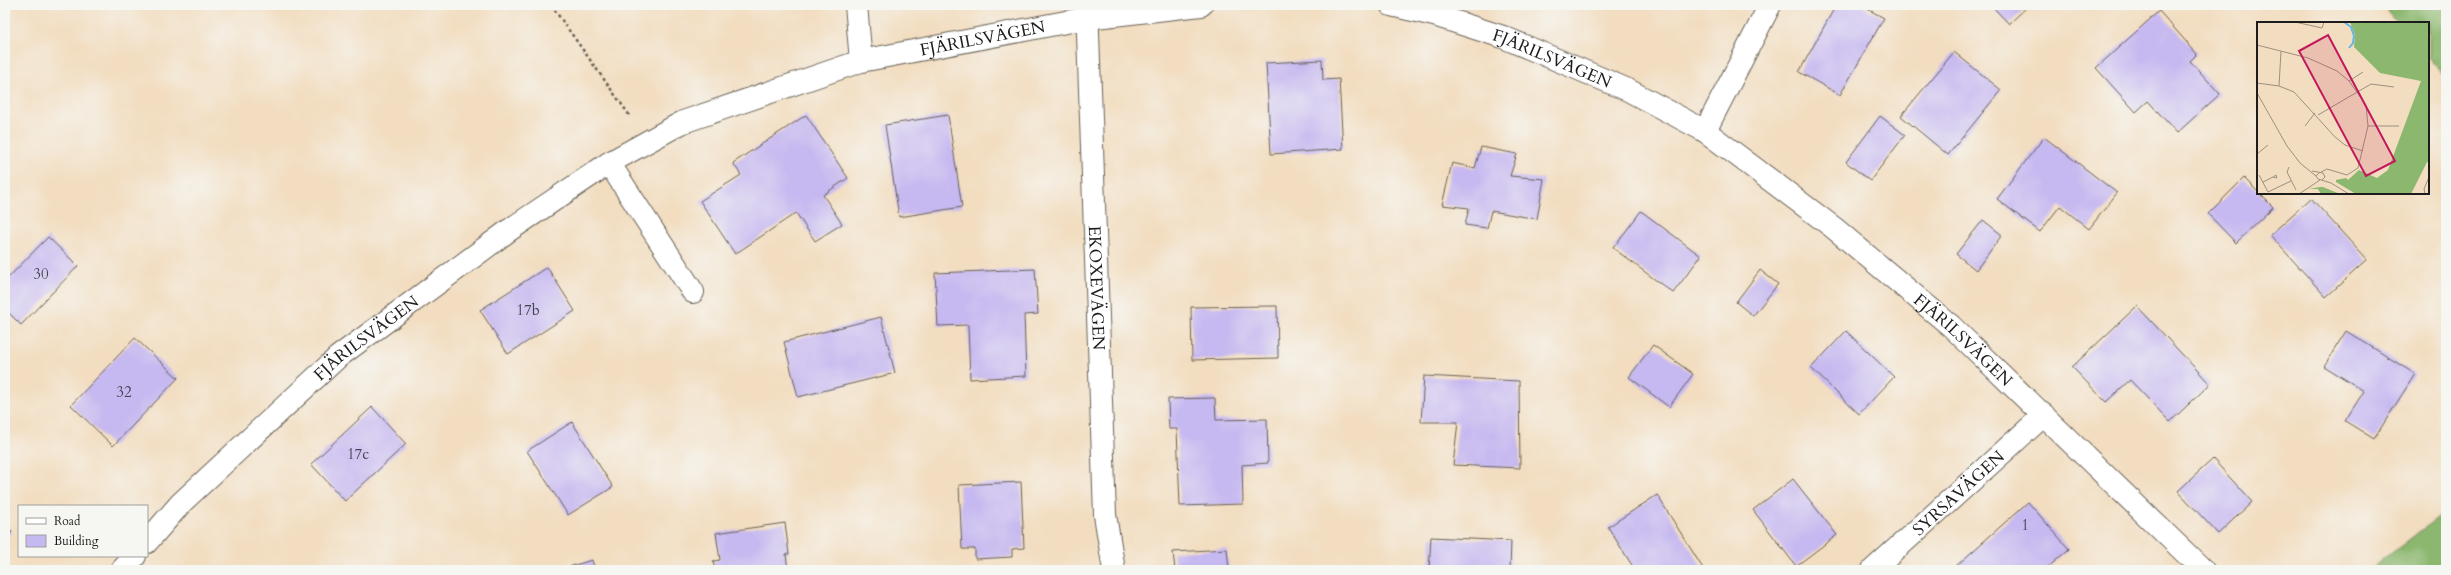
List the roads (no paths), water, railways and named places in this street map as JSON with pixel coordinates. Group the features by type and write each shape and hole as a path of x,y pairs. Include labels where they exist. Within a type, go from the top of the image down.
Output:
{"street":[{"path":"856,5 861,61"},
{"name":"FJÄRILSVÄGEN","path":"148,541 181,503 338,357 508,230 609,163 683,122 861,61 1087,12 1201,5"},
{"name":"FJÄRILSVÄGEN","path":"1391,5 1434,15 1503,37 1628,90 1705,131 1834,228 1933,311 2044,415 2203,570"},
{"path":"1705,131 1770,5"},
{"name":"EKOXEVÄGEN","path":"1087,12 1105,515 1114,570"},
{"path":"609,163 694,292"},
{"name":"SYRSAVÄGEN","path":"1873,570 2044,415"},
{"path":"122,570 134,557"}]}
